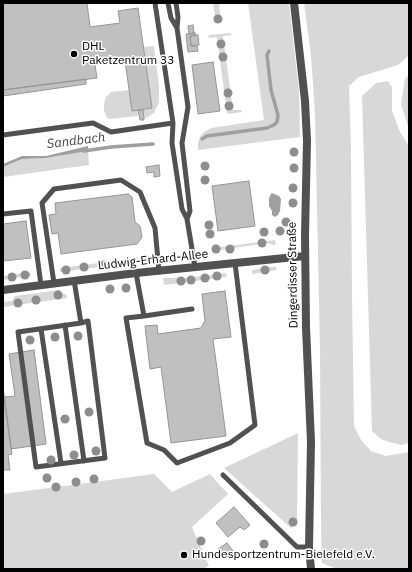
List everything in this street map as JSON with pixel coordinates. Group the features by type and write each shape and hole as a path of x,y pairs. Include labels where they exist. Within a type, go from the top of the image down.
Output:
{"street":[{"name":"Dingerdisser Straße","path":"294,3 306,108 307,148 305,256 310,442 309,547 311,569"},
{"name":"Ludwig-Erhard-Allee","path":"3,290 159,270 305,256"}],"lane":[{"path":"154,3 173,123 172,144 182,209 186,219 195,267"},
{"path":"168,3 171,18 177,28"},
{"path":"176,3 178,17 177,28 188,107 182,143 190,212 186,219"},
{"path":"3,135 93,122 111,132 173,123"},
{"path":"54,283 42,203 54,189 121,180 140,192 155,228 159,270"},
{"path":"3,214 31,211 41,285"},
{"path":"192,309 126,318 147,443 164,450 177,463 230,442 255,425 235,263"},
{"path":"136,273 144,316"},
{"path":"74,280 81,323"},
{"path":"88,321 106,458 36,466 18,332 81,323 88,321"},
{"path":"65,325 84,460"},
{"path":"41,329 61,463"},
{"path":"223,475 297,547 309,547"}],"shaded area":[{"path":"213,3 219,3 221,22 216,23"},
{"path":"248,3 289,3 299,91 300,137 198,150 200,137 204,132 211,128 264,120"},
{"path":"304,3 409,3 409,55 398,65 359,77 349,86 354,426 361,440 371,451 386,456 409,452 409,569 337,569 322,563 320,350 315,114 311,56"},
{"path":"230,33 232,35 223,36 233,110 241,110 242,112 229,114 227,113 217,37 208,38 209,35"},
{"path":"154,46 159,86 159,102 154,113 144,119 143,110 152,108 144,47"},
{"path":"409,75 409,130 401,104 405,79"},
{"path":"388,81 392,87 392,111 400,132 409,146 409,443 402,445 381,439 372,431 362,96 376,83"},
{"path":"129,90 132,111 137,110 138,116 109,119 104,110 106,97 111,92"},
{"path":"88,146 88,151 46,158 22,159 3,167 3,164 22,156 46,156"},
{"path":"88,151 89,165 3,177 3,167 22,159 46,158"},
{"path":"272,193 279,196 281,199 280,211 275,217 272,215 272,211 269,206 269,198"},
{"path":"275,240 276,245 267,243 215,251 214,248"},
{"path":"107,262 108,270 100,267 60,272 60,268"},
{"path":"276,267 277,270 252,274 252,270"},
{"path":"30,272 31,276 3,280 3,276"},
{"path":"226,273 227,277 164,285 163,278 185,278"},
{"path":"59,290 63,294 66,294 67,298 3,307 3,302 12,301 15,296"},
{"path":"298,433 297,524 291,528 224,468"},
{"path":"154,474 172,492 210,474 228,494 192,527 209,566 203,569 3,569 3,494"}],"building":[{"name":"DHL Paketzentrum 33","path":"3,3 87,3 90,27 120,23 118,11 138,8 152,108 132,111 125,61 95,65 97,78 3,90"},
{"path":"193,25 194,33 189,34 188,26"},
{"path":"195,33 196,35 190,36 191,46 197,46 198,51 188,52 186,34"},
{"path":"198,35 199,45 191,46 190,36"},
{"path":"213,62 220,111 198,114 192,65"},
{"path":"86,79 86,84 3,96 3,90"},
{"path":"138,110 143,110 144,120 140,120"},
{"path":"159,165 160,176 154,177 154,172 147,173 146,167"},
{"path":"249,181 255,226 218,231 212,186"},
{"path":"128,194 132,197 135,222 140,226 142,237 137,244 61,254 58,233 52,234 49,215 56,214 55,203"},
{"path":"26,221 31,258 3,261 3,224"},
{"path":"225,291 231,337 213,339 226,436 171,443 161,367 150,369 145,326 157,325 158,334 201,328 205,322 202,294"},
{"path":"34,350 46,444 11,449 4,397 15,396 9,354"},
{"path":"3,387 12,454 8,455 10,470 3,470"},
{"path":"234,507 250,525 244,530 240,527 228,537 216,523"},
{"path":"227,543 233,551 224,558 218,549"}],"waterway":[{"name":"Sandbach","path":"202,139 207,136 267,128 277,122 278,115 271,90 267,55 269,51"},
{"name":"Sandbach","path":"84,151 111,147 153,144"}],"place":[{"name":"DHL Paketzentrum 33","path":"74,54"},
{"name":"Hundesportzentrum-Bielefeld e.V.","path":"184,555"}]}
